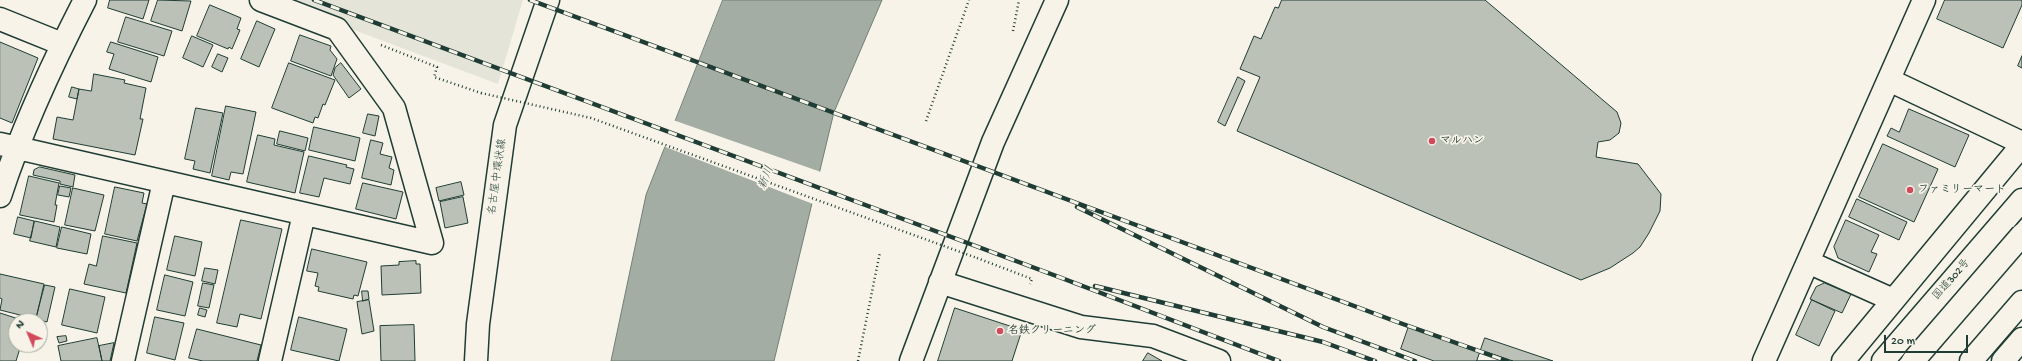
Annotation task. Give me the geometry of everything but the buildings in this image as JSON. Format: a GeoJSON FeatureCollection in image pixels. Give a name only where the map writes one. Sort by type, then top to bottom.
{"type":"FeatureCollection","features":[{"type":"Feature","properties":{"kind":"main road"},"geometry":{"type":"LineString","coordinates":[[0,196],[8,146],[85,0]]}},
{"type":"Feature","properties":{"kind":"main road"},"geometry":{"type":"LineString","coordinates":[[8,146],[432,243],[394,108],[337,29],[261,0]]}},
{"type":"Feature","properties":{"kind":"main road","name":"名古屋中環状線"},"geometry":{"type":"LineString","coordinates":[[476,361],[478,324],[505,125],[548,0]]}},
{"type":"Feature","properties":{"kind":"main road"},"geometry":{"type":"LineString","coordinates":[[911,361],[993,142],[1057,0]]}},
{"type":"Feature","properties":{"kind":"main road"},"geometry":{"type":"LineString","coordinates":[[1764,361],[1924,0]]}},
{"type":"Feature","properties":{"kind":"main road"},"geometry":{"type":"LineString","coordinates":[[0,20],[62,44]]}},
{"type":"Feature","properties":{"kind":"main road"},"geometry":{"type":"LineString","coordinates":[[1843,361],[2022,144],[1889,80]]}},
{"type":"Feature","properties":{"kind":"main road"},"geometry":{"type":"LineString","coordinates":[[123,361],[164,182]]}},
{"type":"Feature","properties":{"kind":"main road","name":"国道302号"},"geometry":{"type":"LineString","coordinates":[[1883,361],[2022,200]]}},
{"type":"Feature","properties":{"kind":"main road"},"geometry":{"type":"LineString","coordinates":[[270,361],[304,214]]}},
{"type":"Feature","properties":{"kind":"main road"},"geometry":{"type":"LineString","coordinates":[[1913,361],[2022,235]]}},
{"type":"Feature","properties":{"kind":"main road"},"geometry":{"type":"LineString","coordinates":[[1808,262],[1893,300]]}},
{"type":"Feature","properties":{"kind":"main road"},"geometry":{"type":"LineString","coordinates":[[940,282],[1081,328],[1153,336],[1219,361]]}},
{"type":"Feature","properties":{"kind":"main road"},"geometry":{"type":"LineString","coordinates":[[1971,361],[2022,302]]}},
{"type":"Feature","properties":{"kind":"main road"},"geometry":{"type":"LineString","coordinates":[[2003,361],[2022,339]]}},
{"type":"Feature","properties":{"kind":"path"},"geometry":{"type":"LineString","coordinates":[[926,121],[969,0]]}},
{"type":"Feature","properties":{"kind":"path"},"geometry":{"type":"LineString","coordinates":[[386,46],[437,67],[434,77],[481,93],[591,118],[1032,279]]}},
{"type":"Feature","properties":{"kind":"path"},"geometry":{"type":"LineString","coordinates":[[858,361],[880,252]]}},
{"type":"Feature","properties":{"kind":"shaded area"},"geometry":{"type":"Polygon","coordinates":[[[274,0],[523,0],[498,84],[274,0]]]}},
{"type":"Feature","properties":{"kind":"water","name":"新川"},"geometry":{"type":"Polygon","coordinates":[[[723,0],[882,0],[834,112],[774,361],[611,361],[646,195],[723,0]]]}},
{"type":"Feature","properties":{"kind":"pier"},"geometry":{"type":"Polygon","coordinates":[[[673,120],[821,172],[813,204],[663,146],[673,120]]]}},
{"type":"Feature","properties":{"kind":"railway"},"geometry":{"type":"LineString","coordinates":[[314,0],[1059,277],[1279,361]]}},
{"type":"Feature","properties":{"kind":"railway"},"geometry":{"type":"LineString","coordinates":[[530,0],[1400,323],[1507,361]]}},
{"type":"Feature","properties":{"kind":"railway"},"geometry":{"type":"LineString","coordinates":[[1077,207],[1323,327],[1415,361]]}},
{"type":"Feature","properties":{"kind":"railway"},"geometry":{"type":"LineString","coordinates":[[1095,286],[1323,342],[1375,361]]}},
{"type":"Feature","properties":{"kind":"place","name":"マルハン"},"geometry":{"type":"Point","coordinates":[1432,141]}},
{"type":"Feature","properties":{"kind":"place","name":"ファミリーマート"},"geometry":{"type":"Point","coordinates":[1910,190]}},
{"type":"Feature","properties":{"kind":"place","name":"名鉄クリーニング"},"geometry":{"type":"Point","coordinates":[1000,331]}}]}
